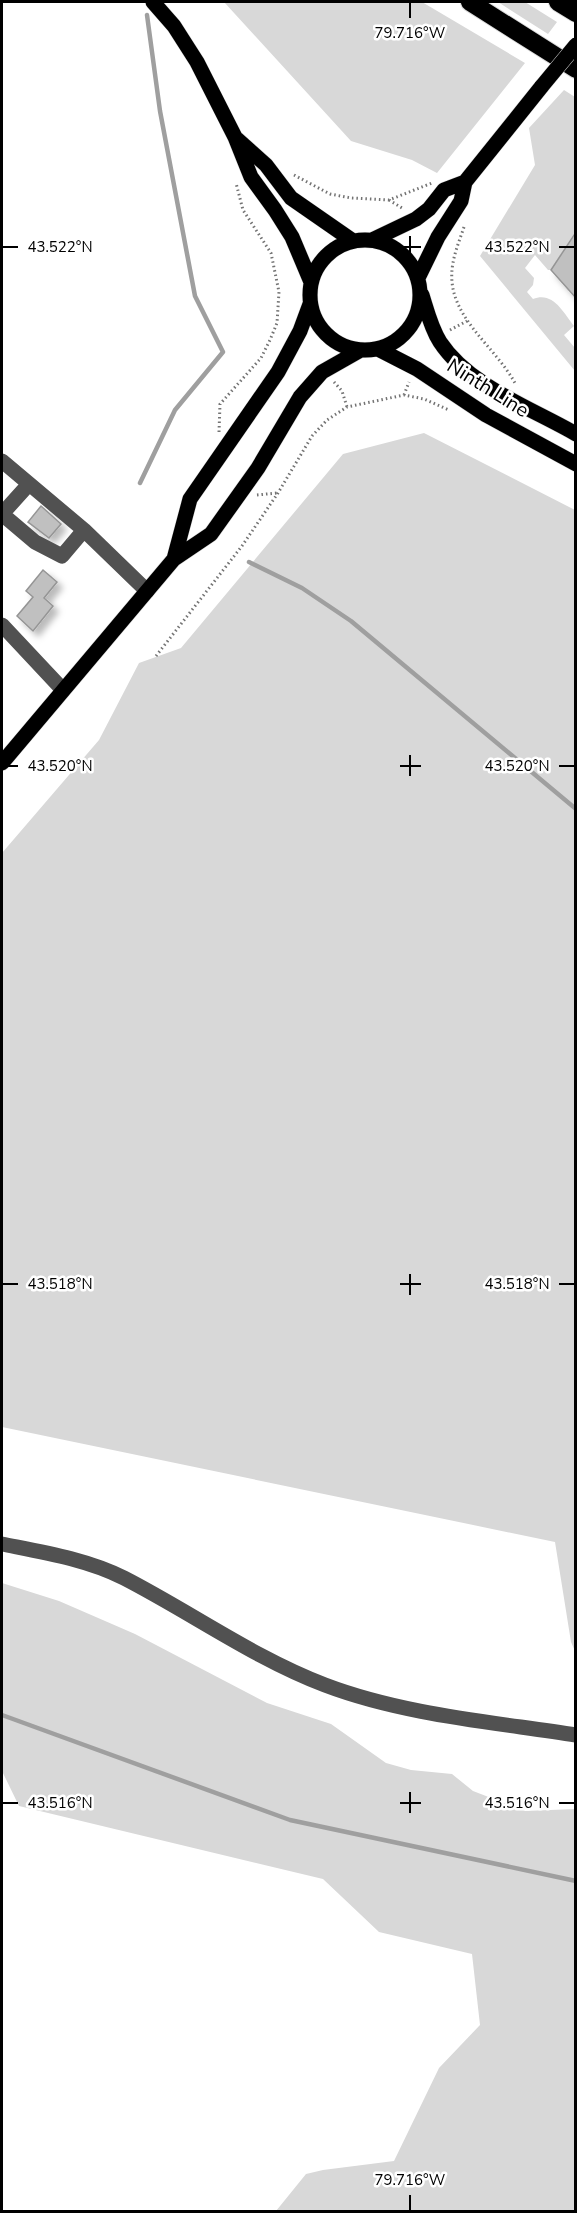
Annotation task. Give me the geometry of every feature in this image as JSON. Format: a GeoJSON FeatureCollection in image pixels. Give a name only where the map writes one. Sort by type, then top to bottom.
{"type":"FeatureCollection","features":[{"type":"Feature","properties":{"kind":"highway"},"geometry":{"type":"LineString","coordinates":[[470,2],[576,69]]}},
{"type":"Feature","properties":{"kind":"highway"},"geometry":{"type":"LineString","coordinates":[[558,2],[576,13]]}},
{"type":"Feature","properties":{"kind":"main road"},"geometry":{"type":"LineString","coordinates":[[153,2],[174,26],[197,62],[235,137],[251,177],[292,237],[311,282]]}},
{"type":"Feature","properties":{"kind":"main road"},"geometry":{"type":"LineString","coordinates":[[310,304],[315,321],[326,336],[341,346],[359,351],[378,349],[396,342],[410,329],[418,312],[419,285],[438,237],[461,201],[465,182],[576,45]]}},
{"type":"Feature","properties":{"kind":"main road"},"geometry":{"type":"LineString","coordinates":[[235,137],[266,165],[291,198],[353,241]]}},
{"type":"Feature","properties":{"kind":"main road"},"geometry":{"type":"LineString","coordinates":[[372,240],[416,219],[429,209],[444,190],[465,182]]}},
{"type":"Feature","properties":{"kind":"main road"},"geometry":{"type":"LineString","coordinates":[[174,559],[190,499],[278,372],[300,331],[310,304],[311,282],[326,255],[339,246],[353,241],[372,240],[387,244],[400,252],[411,264],[419,285]]}},
{"type":"Feature","properties":{"kind":"main road","name":"Ninth Line"},"geometry":{"type":"LineString","coordinates":[[419,285],[434,331],[457,364],[487,385],[576,434]]}},
{"type":"Feature","properties":{"kind":"main road","name":"Ninth Line"},"geometry":{"type":"LineString","coordinates":[[378,349],[417,369],[486,415],[576,464]]}},
{"type":"Feature","properties":{"kind":"main road"},"geometry":{"type":"LineString","coordinates":[[2,763],[174,559],[211,534],[258,468],[300,397],[322,372],[359,351]]}},
{"type":"Feature","properties":{"kind":"lane"},"geometry":{"type":"LineString","coordinates":[[2,461],[84,530],[147,591]]}},
{"type":"Feature","properties":{"kind":"lane"},"geometry":{"type":"LineString","coordinates":[[29,484],[2,514],[35,542],[62,556],[84,530]]}},
{"type":"Feature","properties":{"kind":"lane"},"geometry":{"type":"LineString","coordinates":[[2,625],[63,690]]}},
{"type":"Feature","properties":{"kind":"lane"},"geometry":{"type":"LineString","coordinates":[[2,1544],[87,1564],[123,1577],[272,1661],[326,1685],[417,1710],[576,1735]]}},
{"type":"Feature","properties":{"kind":"path"},"geometry":{"type":"LineString","coordinates":[[293,175],[330,194],[351,198],[388,200],[427,183]]}},
{"type":"Feature","properties":{"kind":"path"},"geometry":{"type":"LineString","coordinates":[[220,404],[261,358],[277,323],[279,292],[271,253],[243,210],[236,182]]}},
{"type":"Feature","properties":{"kind":"path"},"geometry":{"type":"LineString","coordinates":[[326,199],[330,194]]}},
{"type":"Feature","properties":{"kind":"path"},"geometry":{"type":"LineString","coordinates":[[388,200],[403,209]]}},
{"type":"Feature","properties":{"kind":"path"},"geometry":{"type":"LineString","coordinates":[[468,219],[452,265],[452,284],[457,303],[467,321],[510,373]]}},
{"type":"Feature","properties":{"kind":"path"},"geometry":{"type":"LineString","coordinates":[[448,245],[456,252]]}},
{"type":"Feature","properties":{"kind":"path"},"geometry":{"type":"LineString","coordinates":[[271,253],[277,250]]}},
{"type":"Feature","properties":{"kind":"path"},"geometry":{"type":"LineString","coordinates":[[449,330],[467,321]]}},
{"type":"Feature","properties":{"kind":"path"},"geometry":{"type":"LineString","coordinates":[[270,340],[279,344]]}},
{"type":"Feature","properties":{"kind":"path"},"geometry":{"type":"LineString","coordinates":[[404,395],[410,378]]}},
{"type":"Feature","properties":{"kind":"path"},"geometry":{"type":"LineString","coordinates":[[332,380],[342,391],[347,407]]}},
{"type":"Feature","properties":{"kind":"path"},"geometry":{"type":"LineString","coordinates":[[156,656],[242,546],[312,436],[327,420],[347,407],[404,395],[424,399],[455,412]]}},
{"type":"Feature","properties":{"kind":"shaded area"},"geometry":{"type":"Polygon","coordinates":[[[224,2],[422,2],[525,63],[437,173],[412,160],[351,141],[224,2]]]}},
{"type":"Feature","properties":{"kind":"shaded area"},"geometry":{"type":"Polygon","coordinates":[[[498,2],[525,2],[557,22],[548,34],[498,2]]]}},
{"type":"Feature","properties":{"kind":"shaded area"},"geometry":{"type":"Polygon","coordinates":[[[564,90],[575,97],[575,232],[551,270],[548,270],[535,255],[525,268],[534,278],[533,285],[527,292],[533,299],[540,297],[552,300],[574,326],[564,335],[575,348],[575,371],[480,256],[535,165],[529,128],[564,90]]]}},
{"type":"Feature","properties":{"kind":"shaded area"},"geometry":{"type":"Polygon","coordinates":[[[424,433],[575,510],[575,1651],[571,1642],[555,1542],[2,1427],[2,853],[99,740],[139,663],[181,648],[343,454],[424,433]]]}},
{"type":"Feature","properties":{"kind":"shaded area"},"geometry":{"type":"Polygon","coordinates":[[[2,1583],[59,1601],[135,1634],[267,1703],[331,1724],[386,1763],[411,1770],[452,1774],[473,1791],[525,1811],[575,1809],[575,2211],[276,2211],[306,2174],[394,2161],[439,2068],[480,2025],[472,1954],[379,1932],[323,1879],[19,1806],[2,1771],[2,1583]]]}},
{"type":"Feature","properties":{"kind":"building"},"geometry":{"type":"Polygon","coordinates":[[[576,232],[576,298],[551,270],[576,232]]]}},
{"type":"Feature","properties":{"kind":"building"},"geometry":{"type":"Polygon","coordinates":[[[41,506],[61,524],[49,538],[28,522],[41,506]]]}},
{"type":"Feature","properties":{"kind":"building"},"geometry":{"type":"Polygon","coordinates":[[[43,570],[57,582],[44,598],[53,606],[33,631],[17,616],[33,597],[26,591],[43,570]]]}},
{"type":"Feature","properties":{"kind":"waterway"},"geometry":{"type":"LineString","coordinates":[[140,483],[175,410],[223,352],[195,296],[160,111],[147,15]]}},
{"type":"Feature","properties":{"kind":"waterway"},"geometry":{"type":"LineString","coordinates":[[249,562],[302,588],[351,621],[576,809]]}},
{"type":"Feature","properties":{"kind":"waterway"},"geometry":{"type":"LineString","coordinates":[[2,1715],[290,1820],[576,1881]]}}]}
